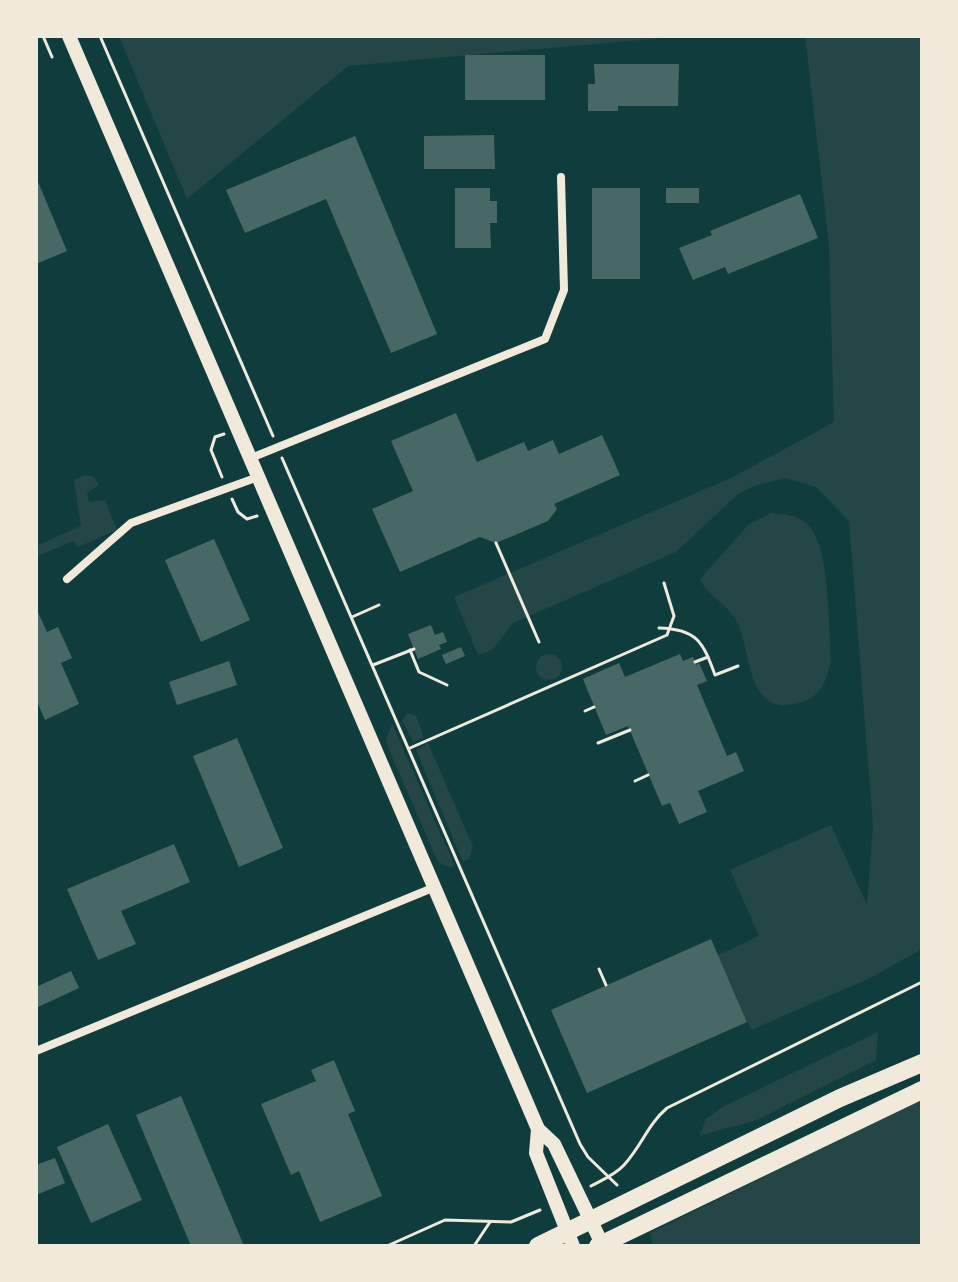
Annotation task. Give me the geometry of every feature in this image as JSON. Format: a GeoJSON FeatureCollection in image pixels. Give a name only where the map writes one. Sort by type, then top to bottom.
{"type":"FeatureCollection","features":[{"type":"Feature","properties":{"kind":"main road"},"geometry":{"type":"LineString","coordinates":[[538,1246],[570,1239],[592,1220],[840,1098],[922,1063]]}},
{"type":"Feature","properties":{"kind":"main road"},"geometry":{"type":"LineString","coordinates":[[601,1245],[922,1090]]}},
{"type":"Feature","properties":{"kind":"street"},"geometry":{"type":"LineString","coordinates":[[69,36],[538,1129],[554,1144],[580,1191],[601,1245]]}},
{"type":"Feature","properties":{"kind":"street"},"geometry":{"type":"LineString","coordinates":[[251,458],[545,339],[564,290],[561,177]]}},
{"type":"Feature","properties":{"kind":"street"},"geometry":{"type":"LineString","coordinates":[[67,579],[131,523],[259,476]]}},
{"type":"Feature","properties":{"kind":"street"},"geometry":{"type":"LineString","coordinates":[[36,1051],[436,886]]}},
{"type":"Feature","properties":{"kind":"street"},"geometry":{"type":"LineString","coordinates":[[538,1129],[536,1153],[570,1239]]}},
{"type":"Feature","properties":{"kind":"path"},"geometry":{"type":"LineString","coordinates":[[43,36],[52,57]]}},
{"type":"Feature","properties":{"kind":"path"},"geometry":{"type":"LineString","coordinates":[[100,36],[580,1144],[608,1177]]}},
{"type":"Feature","properties":{"kind":"path"},"geometry":{"type":"LineString","coordinates":[[496,543],[539,642]]}},
{"type":"Feature","properties":{"kind":"path"},"geometry":{"type":"LineString","coordinates":[[410,748],[657,640],[672,629],[674,616],[664,583]]}},
{"type":"Feature","properties":{"kind":"path"},"geometry":{"type":"LineString","coordinates":[[352,617],[379,605]]}},
{"type":"Feature","properties":{"kind":"path"},"geometry":{"type":"LineString","coordinates":[[659,628],[672,629],[702,642],[715,675],[738,666]]}},
{"type":"Feature","properties":{"kind":"path"},"geometry":{"type":"LineString","coordinates":[[373,665],[412,649],[419,672],[447,685]]}},
{"type":"Feature","properties":{"kind":"path"},"geometry":{"type":"LineString","coordinates":[[695,662],[708,657]]}},
{"type":"Feature","properties":{"kind":"path"},"geometry":{"type":"LineString","coordinates":[[585,711],[594,707]]}},
{"type":"Feature","properties":{"kind":"path"},"geometry":{"type":"LineString","coordinates":[[598,743],[630,730]]}},
{"type":"Feature","properties":{"kind":"path"},"geometry":{"type":"LineString","coordinates":[[635,781],[648,775]]}},
{"type":"Feature","properties":{"kind":"path"},"geometry":{"type":"LineString","coordinates":[[599,969],[606,985]]}},
{"type":"Feature","properties":{"kind":"path"},"geometry":{"type":"LineString","coordinates":[[580,1191],[627,1163],[651,1125],[667,1108],[922,982]]}},
{"type":"Feature","properties":{"kind":"path"},"geometry":{"type":"LineString","coordinates":[[387,1246],[445,1220],[511,1222],[554,1203]]}},
{"type":"Feature","properties":{"kind":"path"},"geometry":{"type":"LineString","coordinates":[[474,1246],[490,1222]]}},
{"type":"Feature","properties":{"kind":"shaded area"},"geometry":{"type":"Polygon","coordinates":[[[119,36],[685,36],[348,66],[187,199],[119,36]]]}},
{"type":"Feature","properties":{"kind":"shaded area"},"geometry":{"type":"Polygon","coordinates":[[[805,36],[922,36],[922,949],[870,978],[751,1030],[718,955],[759,936],[730,870],[831,825],[867,905],[873,825],[849,521],[816,487],[785,478],[754,486],[738,494],[676,552],[513,623],[493,649],[478,655],[454,597],[731,478],[834,422],[829,244],[805,36]]]}},
{"type":"Feature","properties":{"kind":"shaded area"},"geometry":{"type":"Polygon","coordinates":[[[85,475],[94,477],[99,485],[87,493],[89,502],[105,500],[117,530],[78,547],[73,541],[36,557],[36,546],[81,526],[74,480],[85,475]]]}},
{"type":"Feature","properties":{"kind":"shaded area"},"geometry":{"type":"Polygon","coordinates":[[[771,513],[799,519],[815,535],[824,568],[828,608],[831,660],[825,680],[814,696],[783,705],[770,701],[760,692],[736,620],[700,579],[749,524],[771,513]]]}},
{"type":"Feature","properties":{"kind":"shaded area"},"geometry":{"type":"Polygon","coordinates":[[[549,654],[558,658],[562,667],[558,676],[549,680],[540,676],[536,667],[540,658],[549,654]]]}},
{"type":"Feature","properties":{"kind":"shaded area"},"geometry":{"type":"Polygon","coordinates":[[[408,713],[416,716],[424,737],[413,742],[402,720],[408,713]]]}},
{"type":"Feature","properties":{"kind":"shaded area"},"geometry":{"type":"Polygon","coordinates":[[[392,724],[454,864],[452,868],[438,862],[388,747],[386,740],[392,724]]]}},
{"type":"Feature","properties":{"kind":"shaded area"},"geometry":{"type":"Polygon","coordinates":[[[428,743],[473,847],[469,859],[463,862],[416,750],[428,743]]]}},
{"type":"Feature","properties":{"kind":"shaded area"},"geometry":{"type":"Polygon","coordinates":[[[878,1032],[876,1060],[757,1120],[699,1136],[706,1119],[724,1106],[878,1032]]]}},
{"type":"Feature","properties":{"kind":"shaded area"},"geometry":{"type":"Polygon","coordinates":[[[922,1099],[922,1246],[653,1246],[650,1233],[922,1099]]]}},
{"type":"Feature","properties":{"kind":"building"},"geometry":{"type":"Polygon","coordinates":[[[465,55],[545,55],[545,100],[465,100],[465,55]]]}},
{"type":"Feature","properties":{"kind":"building"},"geometry":{"type":"Polygon","coordinates":[[[594,64],[679,64],[678,106],[618,106],[618,111],[588,111],[588,84],[595,84],[594,64]]]}},
{"type":"Feature","properties":{"kind":"building"},"geometry":{"type":"Polygon","coordinates":[[[494,135],[495,169],[424,169],[424,136],[494,135]]]}},
{"type":"Feature","properties":{"kind":"building"},"geometry":{"type":"Polygon","coordinates":[[[355,136],[437,334],[391,353],[326,199],[245,233],[226,190],[355,136]]]}},
{"type":"Feature","properties":{"kind":"building"},"geometry":{"type":"Polygon","coordinates":[[[36,177],[67,251],[36,264],[36,177]]]}},
{"type":"Feature","properties":{"kind":"building"},"geometry":{"type":"Polygon","coordinates":[[[455,188],[490,188],[490,201],[497,201],[497,223],[490,223],[491,248],[455,248],[455,188]]]}},
{"type":"Feature","properties":{"kind":"building"},"geometry":{"type":"Polygon","coordinates":[[[592,188],[640,188],[640,279],[592,279],[592,188]]]}},
{"type":"Feature","properties":{"kind":"building"},"geometry":{"type":"Polygon","coordinates":[[[666,188],[699,188],[699,203],[666,203],[666,188]]]}},
{"type":"Feature","properties":{"kind":"building"},"geometry":{"type":"Polygon","coordinates":[[[800,194],[818,238],[728,274],[725,267],[693,280],[679,248],[712,235],[710,231],[800,194]]]}},
{"type":"Feature","properties":{"kind":"building"},"geometry":{"type":"Polygon","coordinates":[[[456,413],[477,462],[524,442],[528,451],[553,440],[559,454],[602,435],[620,475],[554,504],[557,509],[548,521],[496,543],[480,537],[400,572],[372,509],[413,491],[391,441],[456,413]]]}},
{"type":"Feature","properties":{"kind":"building"},"geometry":{"type":"Polygon","coordinates":[[[214,539],[250,620],[201,642],[165,560],[214,539]]]}},
{"type":"Feature","properties":{"kind":"building"},"geometry":{"type":"Polygon","coordinates":[[[36,608],[47,632],[58,627],[72,658],[61,663],[79,704],[45,720],[36,699],[36,608]]]}},
{"type":"Feature","properties":{"kind":"building"},"geometry":{"type":"Polygon","coordinates":[[[431,625],[435,635],[443,632],[447,642],[439,645],[441,649],[418,659],[408,634],[431,625]]]}},
{"type":"Feature","properties":{"kind":"building"},"geometry":{"type":"Polygon","coordinates":[[[461,647],[465,656],[446,664],[442,655],[461,647]]]}},
{"type":"Feature","properties":{"kind":"building"},"geometry":{"type":"Polygon","coordinates":[[[680,654],[683,661],[693,657],[696,665],[699,663],[707,681],[697,685],[727,756],[736,752],[744,771],[698,791],[707,812],[679,824],[670,803],[662,806],[628,726],[606,735],[583,679],[619,663],[625,677],[680,654]]]}},
{"type":"Feature","properties":{"kind":"building"},"geometry":{"type":"Polygon","coordinates":[[[229,661],[237,685],[177,705],[169,682],[229,661]]]}},
{"type":"Feature","properties":{"kind":"building"},"geometry":{"type":"Polygon","coordinates":[[[237,738],[283,848],[239,867],[193,756],[237,738]]]}},
{"type":"Feature","properties":{"kind":"building"},"geometry":{"type":"Polygon","coordinates":[[[174,844],[190,882],[121,911],[136,944],[98,960],[67,889],[174,844]]]}},
{"type":"Feature","properties":{"kind":"building"},"geometry":{"type":"Polygon","coordinates":[[[711,939],[747,1022],[587,1093],[551,1010],[711,939]]]}},
{"type":"Feature","properties":{"kind":"building"},"geometry":{"type":"Polygon","coordinates":[[[71,971],[79,988],[36,1008],[36,987],[71,971]]]}},
{"type":"Feature","properties":{"kind":"building"},"geometry":{"type":"Polygon","coordinates":[[[334,1060],[355,1111],[348,1114],[382,1196],[320,1222],[299,1171],[291,1175],[261,1104],[316,1081],[311,1070],[334,1060]]]}},
{"type":"Feature","properties":{"kind":"building"},"geometry":{"type":"Polygon","coordinates":[[[181,1096],[244,1246],[191,1246],[136,1115],[181,1096]]]}},
{"type":"Feature","properties":{"kind":"building"},"geometry":{"type":"Polygon","coordinates":[[[108,1124],[142,1200],[91,1223],[57,1147],[108,1124]]]}},
{"type":"Feature","properties":{"kind":"building"},"geometry":{"type":"Polygon","coordinates":[[[55,1158],[65,1183],[36,1195],[36,1165],[55,1158]]]}}]}
